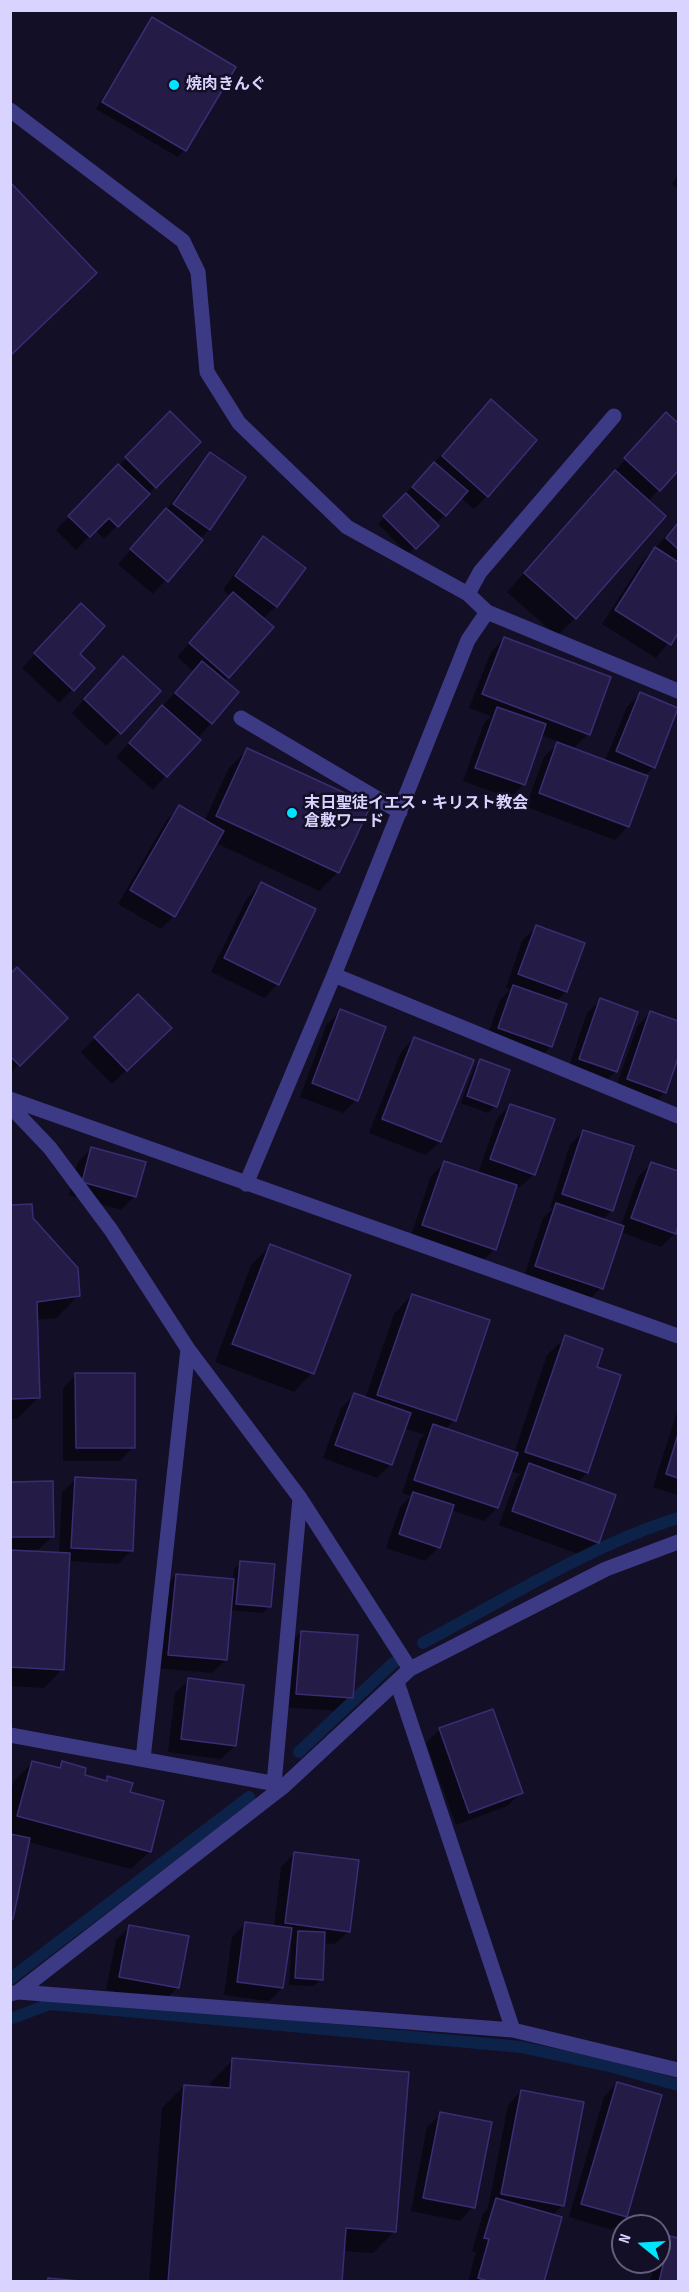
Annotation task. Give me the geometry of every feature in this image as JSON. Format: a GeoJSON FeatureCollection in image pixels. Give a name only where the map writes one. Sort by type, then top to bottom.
{"type":"FeatureCollection","features":[{"type":"Feature","properties":{"kind":"street"},"geometry":{"type":"LineString","coordinates":[[10,110],[183,241],[198,272],[207,372],[239,423],[347,527],[468,594],[487,612],[678,691]]}},
{"type":"Feature","properties":{"kind":"street"},"geometry":{"type":"LineString","coordinates":[[468,594],[480,572],[614,416]]}},
{"type":"Feature","properties":{"kind":"street"},"geometry":{"type":"LineString","coordinates":[[246,1184],[334,975],[468,640],[487,612]]}},
{"type":"Feature","properties":{"kind":"street"},"geometry":{"type":"LineString","coordinates":[[241,718],[400,812]]}},
{"type":"Feature","properties":{"kind":"street"},"geometry":{"type":"LineString","coordinates":[[334,975],[678,1116]]}},
{"type":"Feature","properties":{"kind":"street"},"geometry":{"type":"LineString","coordinates":[[10,1099],[678,1336]]}},
{"type":"Feature","properties":{"kind":"street"},"geometry":{"type":"LineString","coordinates":[[10,1106],[50,1148],[111,1230],[188,1349],[300,1498],[410,1669]]}},
{"type":"Feature","properties":{"kind":"street"},"geometry":{"type":"LineString","coordinates":[[143,1760],[188,1349]]}},
{"type":"Feature","properties":{"kind":"street"},"geometry":{"type":"LineString","coordinates":[[279,1785],[300,1498]]}},
{"type":"Feature","properties":{"kind":"street"},"geometry":{"type":"LineString","coordinates":[[14,1993],[279,1785],[410,1669],[606,1569],[678,1542]]}},
{"type":"Feature","properties":{"kind":"street"},"geometry":{"type":"LineString","coordinates":[[397,1682],[513,2030]]}},
{"type":"Feature","properties":{"kind":"street"},"geometry":{"type":"LineString","coordinates":[[10,1735],[279,1785]]}},
{"type":"Feature","properties":{"kind":"street"},"geometry":{"type":"LineString","coordinates":[[14,1993],[513,2030],[678,2070]]}},
{"type":"Feature","properties":{"kind":"building"},"geometry":{"type":"Polygon","coordinates":[[[152,17],[236,67],[186,151],[102,102],[152,17]]]}},
{"type":"Feature","properties":{"kind":"building"},"geometry":{"type":"Polygon","coordinates":[[[10,182],[97,273],[10,356],[10,182]]]}},
{"type":"Feature","properties":{"kind":"building"},"geometry":{"type":"Polygon","coordinates":[[[491,399],[537,440],[488,497],[442,456],[491,399]]]}},
{"type":"Feature","properties":{"kind":"building"},"geometry":{"type":"Polygon","coordinates":[[[170,411],[201,442],[156,488],[125,457],[170,411]]]}},
{"type":"Feature","properties":{"kind":"building"},"geometry":{"type":"Polygon","coordinates":[[[666,412],[678,423],[678,471],[660,491],[624,458],[666,412]]]}},
{"type":"Feature","properties":{"kind":"building"},"geometry":{"type":"Polygon","coordinates":[[[210,452],[246,477],[210,530],[173,504],[210,452]]]}},
{"type":"Feature","properties":{"kind":"building"},"geometry":{"type":"Polygon","coordinates":[[[434,462],[468,491],[446,516],[412,487],[434,462]]]}},
{"type":"Feature","properties":{"kind":"building"},"geometry":{"type":"Polygon","coordinates":[[[118,464],[150,494],[118,527],[109,518],[90,537],[68,516],[118,464]]]}},
{"type":"Feature","properties":{"kind":"building"},"geometry":{"type":"Polygon","coordinates":[[[615,470],[666,516],[576,619],[524,573],[615,470]]]}},
{"type":"Feature","properties":{"kind":"building"},"geometry":{"type":"Polygon","coordinates":[[[406,493],[439,526],[416,549],[383,516],[406,493]]]}},
{"type":"Feature","properties":{"kind":"building"},"geometry":{"type":"Polygon","coordinates":[[[166,508],[203,540],[168,582],[130,549],[166,508]]]}},
{"type":"Feature","properties":{"kind":"building"},"geometry":{"type":"Polygon","coordinates":[[[678,523],[678,549],[666,538],[678,523]]]}},
{"type":"Feature","properties":{"kind":"building"},"geometry":{"type":"Polygon","coordinates":[[[263,536],[306,568],[277,607],[235,576],[263,536]]]}},
{"type":"Feature","properties":{"kind":"building"},"geometry":{"type":"Polygon","coordinates":[[[655,547],[678,562],[678,633],[671,645],[615,610],[655,547]]]}},
{"type":"Feature","properties":{"kind":"building"},"geometry":{"type":"Polygon","coordinates":[[[233,592],[274,627],[229,678],[189,643],[233,592]]]}},
{"type":"Feature","properties":{"kind":"building"},"geometry":{"type":"Polygon","coordinates":[[[81,603],[105,626],[80,654],[95,668],[74,691],[34,653],[81,603]]]}},
{"type":"Feature","properties":{"kind":"building"},"geometry":{"type":"Polygon","coordinates":[[[504,637],[611,677],[590,735],[482,694],[504,637]]]}},
{"type":"Feature","properties":{"kind":"building"},"geometry":{"type":"Polygon","coordinates":[[[123,656],[161,691],[121,734],[84,699],[123,656]]]}},
{"type":"Feature","properties":{"kind":"building"},"geometry":{"type":"Polygon","coordinates":[[[202,661],[239,692],[212,724],[175,693],[202,661]]]}},
{"type":"Feature","properties":{"kind":"building"},"geometry":{"type":"Polygon","coordinates":[[[640,692],[678,708],[655,768],[616,751],[640,692]]]}},
{"type":"Feature","properties":{"kind":"building"},"geometry":{"type":"Polygon","coordinates":[[[162,705],[201,740],[167,777],[129,743],[162,705]]]}},
{"type":"Feature","properties":{"kind":"building"},"geometry":{"type":"Polygon","coordinates":[[[497,707],[546,724],[525,785],[475,768],[497,707]]]}},
{"type":"Feature","properties":{"kind":"building"},"geometry":{"type":"Polygon","coordinates":[[[557,742],[648,776],[629,827],[539,793],[557,742]]]}},
{"type":"Feature","properties":{"kind":"building"},"geometry":{"type":"Polygon","coordinates":[[[247,748],[371,805],[339,873],[216,816],[247,748]]]}},
{"type":"Feature","properties":{"kind":"building"},"geometry":{"type":"Polygon","coordinates":[[[179,805],[224,831],[175,917],[130,890],[179,805]]]}},
{"type":"Feature","properties":{"kind":"building"},"geometry":{"type":"Polygon","coordinates":[[[261,882],[316,909],[279,985],[224,958],[261,882]]]}},
{"type":"Feature","properties":{"kind":"building"},"geometry":{"type":"Polygon","coordinates":[[[536,925],[585,943],[567,992],[518,974],[536,925]]]}},
{"type":"Feature","properties":{"kind":"building"},"geometry":{"type":"Polygon","coordinates":[[[17,967],[68,1018],[20,1066],[10,1056],[10,974],[17,967]]]}},
{"type":"Feature","properties":{"kind":"building"},"geometry":{"type":"Polygon","coordinates":[[[513,985],[567,1004],[552,1047],[498,1028],[513,985]]]}},
{"type":"Feature","properties":{"kind":"building"},"geometry":{"type":"Polygon","coordinates":[[[138,994],[172,1028],[127,1071],[94,1037],[138,994]]]}},
{"type":"Feature","properties":{"kind":"building"},"geometry":{"type":"Polygon","coordinates":[[[600,998],[638,1012],[617,1072],[579,1059],[600,998]]]}},
{"type":"Feature","properties":{"kind":"building"},"geometry":{"type":"Polygon","coordinates":[[[340,1009],[386,1027],[358,1101],[312,1083],[340,1009]]]}},
{"type":"Feature","properties":{"kind":"building"},"geometry":{"type":"Polygon","coordinates":[[[650,1011],[678,1021],[678,1058],[666,1093],[627,1079],[650,1011]]]}},
{"type":"Feature","properties":{"kind":"building"},"geometry":{"type":"Polygon","coordinates":[[[414,1037],[474,1060],[441,1142],[382,1119],[414,1037]]]}},
{"type":"Feature","properties":{"kind":"building"},"geometry":{"type":"Polygon","coordinates":[[[480,1059],[510,1070],[497,1107],[467,1096],[480,1059]]]}},
{"type":"Feature","properties":{"kind":"building"},"geometry":{"type":"Polygon","coordinates":[[[510,1104],[555,1119],[535,1175],[490,1159],[510,1104]]]}},
{"type":"Feature","properties":{"kind":"building"},"geometry":{"type":"Polygon","coordinates":[[[583,1130],[634,1146],[613,1211],[562,1194],[583,1130]]]}},
{"type":"Feature","properties":{"kind":"building"},"geometry":{"type":"Polygon","coordinates":[[[91,1147],[146,1162],[136,1197],[82,1182],[91,1147]]]}},
{"type":"Feature","properties":{"kind":"building"},"geometry":{"type":"Polygon","coordinates":[[[444,1161],[517,1185],[496,1250],[422,1225],[444,1161]]]}},
{"type":"Feature","properties":{"kind":"building"},"geometry":{"type":"Polygon","coordinates":[[[651,1162],[678,1171],[676,1234],[631,1218],[651,1162]]]}},
{"type":"Feature","properties":{"kind":"building"},"geometry":{"type":"Polygon","coordinates":[[[556,1203],[624,1226],[603,1289],[535,1266],[556,1203]]]}},
{"type":"Feature","properties":{"kind":"building"},"geometry":{"type":"Polygon","coordinates":[[[32,1204],[33,1218],[78,1268],[80,1296],[37,1302],[40,1398],[10,1399],[10,1205],[32,1204]]]}},
{"type":"Feature","properties":{"kind":"building"},"geometry":{"type":"Polygon","coordinates":[[[270,1244],[351,1275],[314,1374],[232,1344],[270,1244]]]}},
{"type":"Feature","properties":{"kind":"building"},"geometry":{"type":"Polygon","coordinates":[[[412,1294],[490,1320],[456,1421],[377,1395],[412,1294]]]}},
{"type":"Feature","properties":{"kind":"building"},"geometry":{"type":"Polygon","coordinates":[[[565,1335],[603,1349],[597,1367],[621,1375],[588,1473],[525,1452],[565,1335]]]}},
{"type":"Feature","properties":{"kind":"building"},"geometry":{"type":"Polygon","coordinates":[[[75,1373],[135,1373],[135,1448],[76,1448],[75,1373]]]}},
{"type":"Feature","properties":{"kind":"building"},"geometry":{"type":"Polygon","coordinates":[[[354,1393],[411,1413],[392,1465],[335,1445],[354,1393]]]}},
{"type":"Feature","properties":{"kind":"building"},"geometry":{"type":"Polygon","coordinates":[[[433,1424],[518,1453],[498,1508],[414,1480],[433,1424]]]}},
{"type":"Feature","properties":{"kind":"building"},"geometry":{"type":"Polygon","coordinates":[[[678,1434],[678,1478],[666,1474],[678,1434]]]}},
{"type":"Feature","properties":{"kind":"building"},"geometry":{"type":"Polygon","coordinates":[[[529,1463],[616,1495],[599,1543],[512,1511],[529,1463]]]}},
{"type":"Feature","properties":{"kind":"building"},"geometry":{"type":"Polygon","coordinates":[[[75,1477],[136,1480],[133,1551],[71,1548],[75,1477]]]}},
{"type":"Feature","properties":{"kind":"building"},"geometry":{"type":"Polygon","coordinates":[[[53,1481],[54,1537],[10,1537],[10,1482],[53,1481]]]}},
{"type":"Feature","properties":{"kind":"building"},"geometry":{"type":"Polygon","coordinates":[[[413,1492],[454,1505],[440,1548],[399,1534],[413,1492]]]}},
{"type":"Feature","properties":{"kind":"building"},"geometry":{"type":"Polygon","coordinates":[[[10,1550],[70,1553],[64,1670],[10,1667],[10,1550]]]}},
{"type":"Feature","properties":{"kind":"building"},"geometry":{"type":"Polygon","coordinates":[[[240,1561],[275,1564],[271,1607],[236,1604],[240,1561]]]}},
{"type":"Feature","properties":{"kind":"building"},"geometry":{"type":"Polygon","coordinates":[[[176,1574],[234,1579],[227,1660],[168,1655],[176,1574]]]}},
{"type":"Feature","properties":{"kind":"building"},"geometry":{"type":"Polygon","coordinates":[[[301,1631],[358,1635],[353,1698],[296,1694],[301,1631]]]}},
{"type":"Feature","properties":{"kind":"building"},"geometry":{"type":"Polygon","coordinates":[[[188,1678],[244,1685],[236,1746],[181,1739],[188,1678]]]}},
{"type":"Feature","properties":{"kind":"building"},"geometry":{"type":"Polygon","coordinates":[[[493,1709],[523,1793],[469,1813],[439,1728],[493,1709]]]}},
{"type":"Feature","properties":{"kind":"building"},"geometry":{"type":"Polygon","coordinates":[[[32,1761],[60,1768],[62,1761],[86,1768],[85,1775],[107,1781],[107,1776],[133,1783],[130,1792],[164,1801],[151,1852],[17,1816],[32,1761]]]}},
{"type":"Feature","properties":{"kind":"building"},"geometry":{"type":"Polygon","coordinates":[[[10,1834],[30,1838],[13,1919],[10,1919],[10,1834]]]}},
{"type":"Feature","properties":{"kind":"building"},"geometry":{"type":"Polygon","coordinates":[[[294,1852],[359,1860],[350,1932],[285,1923],[294,1852]]]}},
{"type":"Feature","properties":{"kind":"building"},"geometry":{"type":"Polygon","coordinates":[[[245,1922],[292,1928],[283,1988],[237,1982],[245,1922]]]}},
{"type":"Feature","properties":{"kind":"building"},"geometry":{"type":"Polygon","coordinates":[[[129,1925],[189,1936],[179,1988],[119,1977],[129,1925]]]}},
{"type":"Feature","properties":{"kind":"building"},"geometry":{"type":"Polygon","coordinates":[[[298,1931],[325,1932],[323,1980],[295,1978],[298,1931]]]}},
{"type":"Feature","properties":{"kind":"building"},"geometry":{"type":"Polygon","coordinates":[[[232,2058],[409,2072],[396,2232],[346,2228],[342,2282],[168,2282],[184,2085],[230,2088],[232,2058]]]}},
{"type":"Feature","properties":{"kind":"building"},"geometry":{"type":"Polygon","coordinates":[[[617,2082],[662,2095],[628,2214],[616,2214],[581,2204],[617,2082]]]}},
{"type":"Feature","properties":{"kind":"building"},"geometry":{"type":"Polygon","coordinates":[[[521,2090],[584,2102],[564,2206],[501,2194],[521,2090]]]}},
{"type":"Feature","properties":{"kind":"building"},"geometry":{"type":"Polygon","coordinates":[[[440,2112],[492,2122],[475,2208],[423,2198],[440,2112]]]}},
{"type":"Feature","properties":{"kind":"building"},"geometry":{"type":"Polygon","coordinates":[[[496,2198],[562,2217],[544,2282],[491,2282],[478,2278],[489,2239],[484,2238],[496,2198]]]}},
{"type":"Feature","properties":{"kind":"building"},"geometry":{"type":"Polygon","coordinates":[[[671,2236],[678,2238],[678,2282],[659,2282],[661,2274],[671,2274],[671,2236]]]}},
{"type":"Feature","properties":{"kind":"building"},"geometry":{"type":"Polygon","coordinates":[[[48,2278],[90,2282],[47,2282],[48,2278]]]}},
{"type":"Feature","properties":{"kind":"waterway"},"geometry":{"type":"LineString","coordinates":[[423,1643],[580,1558],[678,1518]]}},
{"type":"Feature","properties":{"kind":"waterway"},"geometry":{"type":"LineString","coordinates":[[299,1752],[393,1663]]}},
{"type":"Feature","properties":{"kind":"waterway"},"geometry":{"type":"LineString","coordinates":[[10,1979],[249,1797]]}},
{"type":"Feature","properties":{"kind":"waterway"},"geometry":{"type":"LineString","coordinates":[[10,2019],[50,2004],[521,2047],[613,2067],[678,2085]]}},
{"type":"Feature","properties":{"kind":"place","name":"焼肉きんぐ"},"geometry":{"type":"Point","coordinates":[174,85]}},
{"type":"Feature","properties":{"kind":"place","name":"末日聖徒イエス・キリスト教会 倉敷ワード"},"geometry":{"type":"Point","coordinates":[292,813]}}]}
